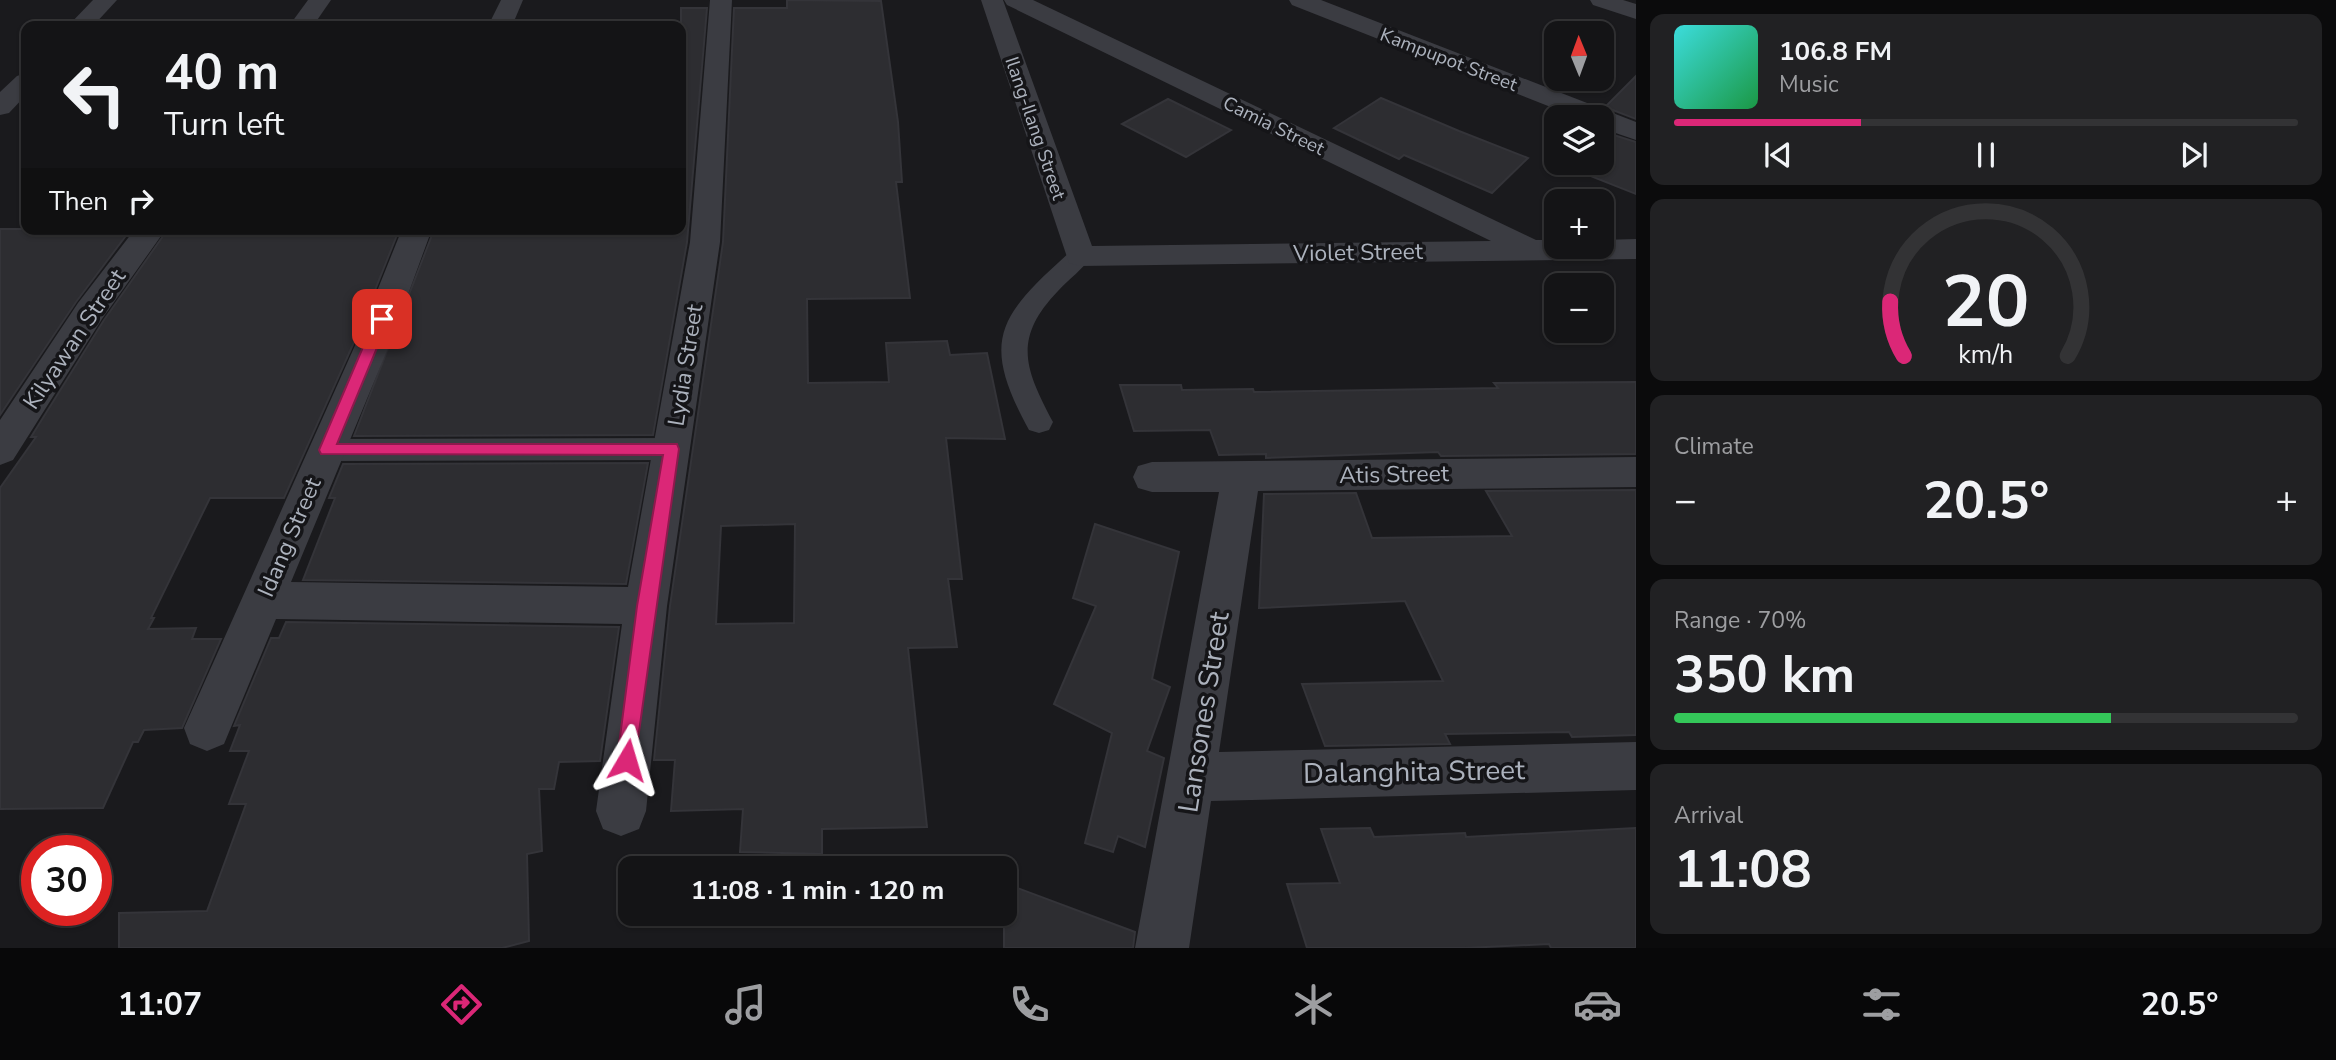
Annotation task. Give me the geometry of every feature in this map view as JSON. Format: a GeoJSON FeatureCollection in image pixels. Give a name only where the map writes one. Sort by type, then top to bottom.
{"type":"FeatureCollection","features":[{"type":"Feature","properties":{"kind":"street"},"geometry":{"type":"LineString","coordinates":[[85,21],[106,0]]}},
{"type":"Feature","properties":{"kind":"street"},"geometry":{"type":"LineString","coordinates":[[304,21],[320,0]]}},
{"type":"Feature","properties":{"kind":"street"},"geometry":{"type":"LineString","coordinates":[[502,21],[512,0]]}},
{"type":"Feature","properties":{"kind":"street","name":"Lydia Street"},"geometry":{"type":"LineString","coordinates":[[621,811],[646,606],[705,242],[721,0]]}},
{"type":"Feature","properties":{"kind":"street","name":"Ilang-Ilang Street"},"geometry":{"type":"LineString","coordinates":[[992,0],[1080,256]]}},
{"type":"Feature","properties":{"kind":"street","name":"Camia Street"},"geometry":{"type":"LineString","coordinates":[[1015,0],[1532,250]]}},
{"type":"Feature","properties":{"kind":"street","name":"Kampupot Street"},"geometry":{"type":"LineString","coordinates":[[1300,0],[1567,105]]}},
{"type":"Feature","properties":{"kind":"street"},"geometry":{"type":"LineString","coordinates":[[1601,0],[1636,12]]}},
{"type":"Feature","properties":{"kind":"street"},"geometry":{"type":"LineString","coordinates":[[0,107],[21,86]]}},
{"type":"Feature","properties":{"kind":"street","name":"Kampupot Street"},"geometry":{"type":"LineString","coordinates":[[1614,123],[1636,132]]}},
{"type":"Feature","properties":{"kind":"street","name":"Kilyawan Street"},"geometry":{"type":"LineString","coordinates":[[0,450],[90,311],[147,235]]}},
{"type":"Feature","properties":{"kind":"street","name":"Idang Street"},"geometry":{"type":"LineString","coordinates":[[208,728],[327,450],[415,235]]}},
{"type":"Feature","properties":{"kind":"street","name":"Violet Street"},"geometry":{"type":"LineString","coordinates":[[1080,256],[1636,249]]}},
{"type":"Feature","properties":{"kind":"street","name":"Atis Street"},"geometry":{"type":"LineString","coordinates":[[1153,477],[1636,472]]}},
{"type":"Feature","properties":{"kind":"street","name":"Lansones Street"},"geometry":{"type":"LineString","coordinates":[[1162,948],[1241,476]]}},
{"type":"Feature","properties":{"kind":"street"},"geometry":{"type":"LineString","coordinates":[[262,600],[646,606]]}},
{"type":"Feature","properties":{"kind":"street","name":"Dalanghita Street"},"geometry":{"type":"LineString","coordinates":[[1192,777],[1636,766]]}},
{"type":"Feature","properties":{"kind":"lane"},"geometry":{"type":"LineString","coordinates":[[1039,422],[1015,371],[1015,331],[1033,300],[1080,256]]}},
{"type":"Feature","properties":{"kind":"lane"},"geometry":{"type":"LineString","coordinates":[[327,450],[672,449]]}},
{"type":"Feature","properties":{"kind":"building"},"geometry":{"type":"Polygon","coordinates":[[[787,0],[881,1],[898,122],[902,182],[896,182],[910,298],[807,299],[808,383],[889,382],[886,343],[947,341],[950,355],[987,353],[1005,439],[946,438],[962,579],[948,579],[957,647],[908,648],[927,827],[822,829],[822,854],[740,852],[743,809],[671,811],[675,760],[654,760],[670,606],[723,242],[734,8],[787,8],[787,0]],[[795,524],[721,526],[716,624],[794,623],[795,524]]]}},
{"type":"Feature","properties":{"kind":"building"},"geometry":{"type":"Polygon","coordinates":[[[681,8],[707,8],[687,242],[653,435],[354,436],[432,235],[686,235],[686,21],[681,21],[681,8]]]}},
{"type":"Feature","properties":{"kind":"building"},"geometry":{"type":"Polygon","coordinates":[[[1636,76],[1636,119],[1614,110],[1614,105],[1607,105],[1636,76]]]}},
{"type":"Feature","properties":{"kind":"building"},"geometry":{"type":"Polygon","coordinates":[[[1381,98],[1528,158],[1492,193],[1404,155],[1399,159],[1334,128],[1381,98]]]}},
{"type":"Feature","properties":{"kind":"building"},"geometry":{"type":"Polygon","coordinates":[[[1168,99],[1231,130],[1186,157],[1122,124],[1168,99]]]}},
{"type":"Feature","properties":{"kind":"building"},"geometry":{"type":"Polygon","coordinates":[[[1614,135],[1636,142],[1636,194],[1588,175],[1614,175],[1614,135]]]}},
{"type":"Feature","properties":{"kind":"building"},"geometry":{"type":"Polygon","coordinates":[[[0,229],[21,229],[21,235],[126,235],[76,302],[0,415],[0,229]]]}},
{"type":"Feature","properties":{"kind":"building"},"geometry":{"type":"Polygon","coordinates":[[[164,235],[397,235],[355,340],[284,498],[210,498],[151,618],[154,618],[148,629],[196,628],[192,639],[221,639],[182,728],[144,730],[138,742],[133,742],[103,808],[0,809],[0,488],[36,437],[31,437],[104,320],[164,235]]]}},
{"type":"Feature","properties":{"kind":"building"},"geometry":{"type":"Polygon","coordinates":[[[1636,382],[1636,454],[1441,456],[1438,452],[1266,458],[1266,454],[1219,455],[1210,430],[1134,431],[1120,385],[1181,385],[1182,390],[1253,389],[1254,392],[1498,388],[1494,383],[1636,382]]]}},
{"type":"Feature","properties":{"kind":"building"},"geometry":{"type":"Polygon","coordinates":[[[648,463],[626,584],[303,580],[335,498],[329,498],[343,464],[648,463]]]}},
{"type":"Feature","properties":{"kind":"building"},"geometry":{"type":"Polygon","coordinates":[[[1636,490],[1636,735],[1572,737],[1569,732],[1445,734],[1450,744],[1325,746],[1302,684],[1443,681],[1405,601],[1259,608],[1264,494],[1356,493],[1372,538],[1512,536],[1486,491],[1636,490]]]}},
{"type":"Feature","properties":{"kind":"building"},"geometry":{"type":"Polygon","coordinates":[[[1095,524],[1179,552],[1152,679],[1170,687],[1147,751],[1164,758],[1145,847],[1118,836],[1113,852],[1085,843],[1112,733],[1054,704],[1096,606],[1073,598],[1095,524]]]}},
{"type":"Feature","properties":{"kind":"building"},"geometry":{"type":"Polygon","coordinates":[[[286,622],[619,627],[600,761],[559,762],[554,789],[539,789],[542,851],[527,854],[529,941],[502,948],[119,948],[119,913],[207,911],[246,804],[229,804],[249,751],[230,751],[240,725],[234,726],[271,638],[279,638],[286,622]]]}},
{"type":"Feature","properties":{"kind":"building"},"geometry":{"type":"Polygon","coordinates":[[[1370,828],[1374,837],[1465,833],[1466,837],[1636,828],[1636,948],[1551,948],[1549,944],[1465,948],[1307,948],[1287,884],[1340,883],[1321,829],[1370,828]]]}},
{"type":"Feature","properties":{"kind":"building"},"geometry":{"type":"Polygon","coordinates":[[[1017,888],[1135,932],[1133,948],[1004,948],[1004,926],[1017,926],[1017,888]]]}},
{"type":"Feature","properties":{"kind":"route"},"geometry":{"type":"LineString","coordinates":[[382,319],[327,450],[672,449],[646,606],[627,760]]}}]}
